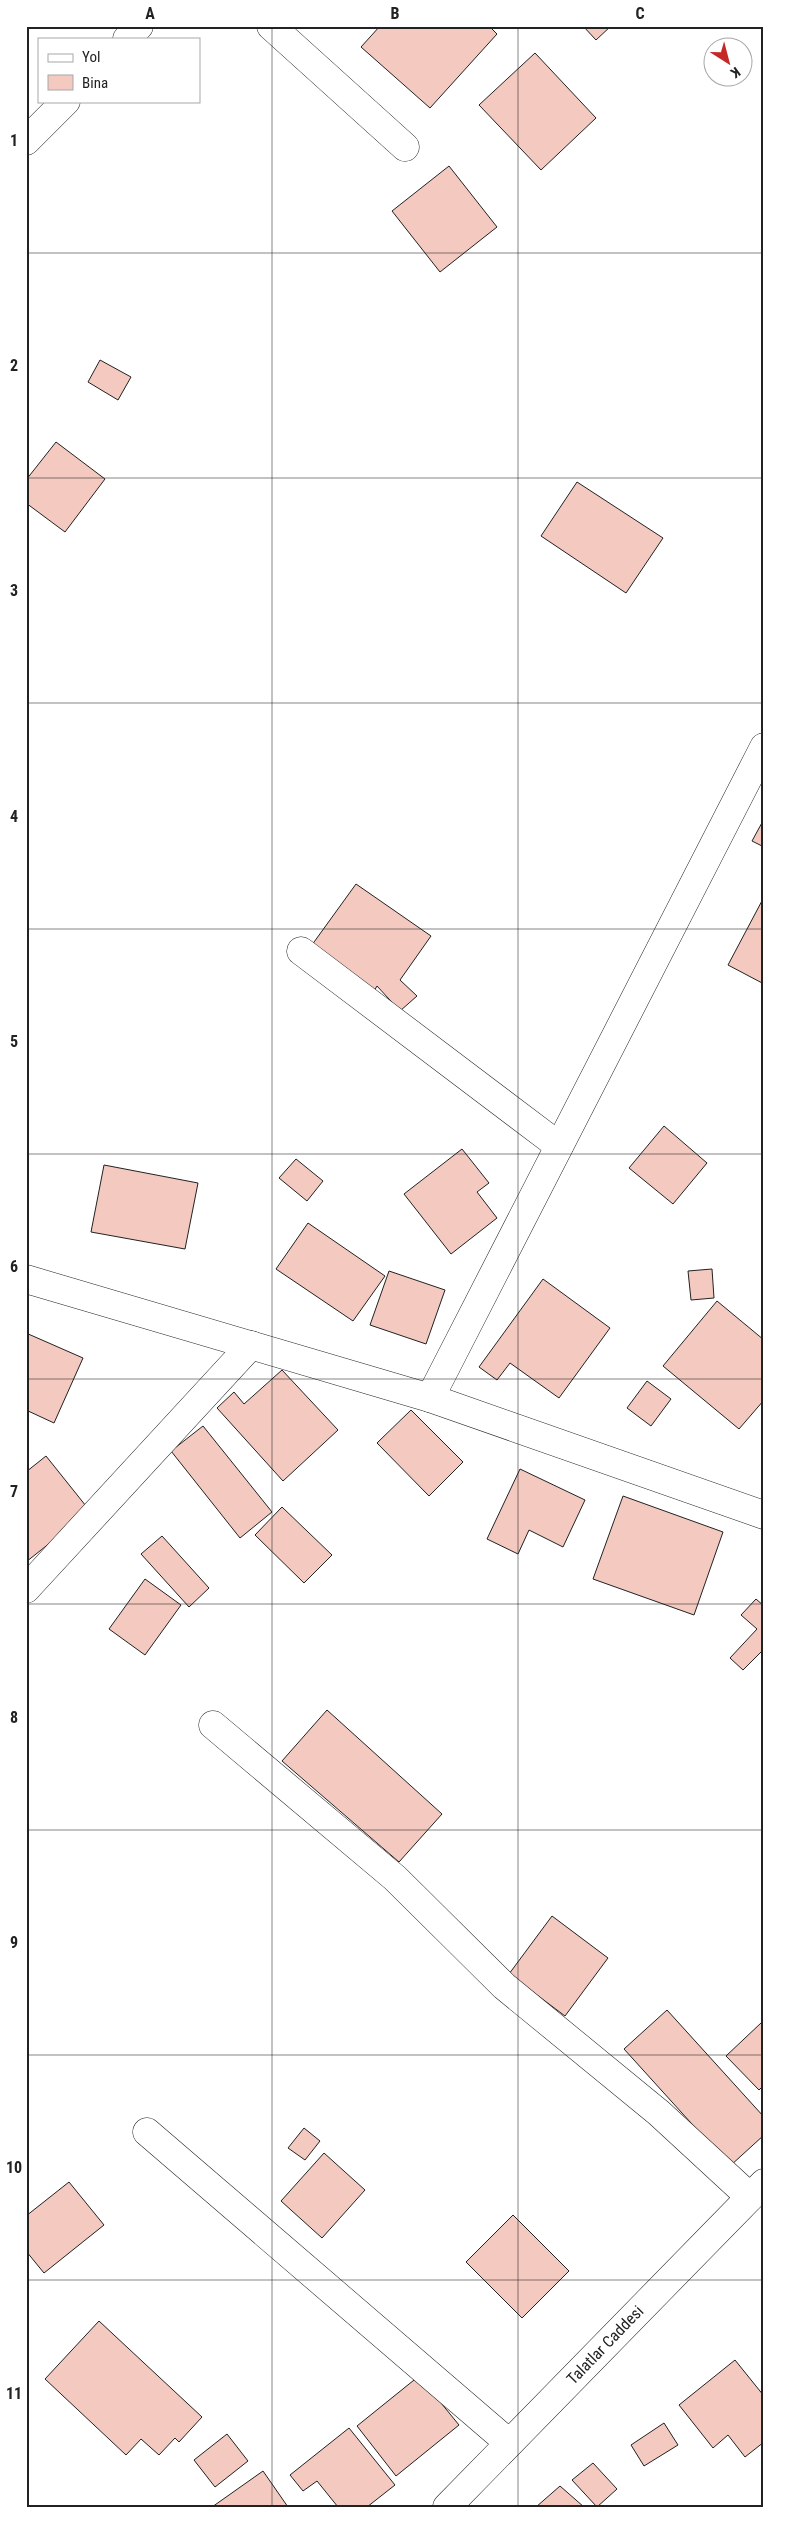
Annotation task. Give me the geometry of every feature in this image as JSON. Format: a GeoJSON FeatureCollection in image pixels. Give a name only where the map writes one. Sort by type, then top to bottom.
{"type":"FeatureCollection","features":[{"type":"Feature","properties":{"kind":"street"},"geometry":{"type":"LineString","coordinates":[[128,38],[139,26]]}},
{"type":"Feature","properties":{"kind":"street"},"geometry":{"type":"LineString","coordinates":[[271,26],[405,147]]}},
{"type":"Feature","properties":{"kind":"street"},"geometry":{"type":"LineString","coordinates":[[26,142],[65,102]]}},
{"type":"Feature","properties":{"kind":"street"},"geometry":{"type":"LineString","coordinates":[[430,1398],[764,747]]}},
{"type":"Feature","properties":{"kind":"street"},"geometry":{"type":"LineString","coordinates":[[301,951],[559,1146]]}},
{"type":"Feature","properties":{"kind":"street"},"geometry":{"type":"LineString","coordinates":[[26,1279],[430,1398],[764,1515]]}},
{"type":"Feature","properties":{"kind":"street"},"geometry":{"type":"LineString","coordinates":[[26,1589],[251,1345]]}},
{"type":"Feature","properties":{"kind":"street"},"geometry":{"type":"LineString","coordinates":[[213,1725],[395,1878],[504,1986],[659,2113],[757,2190]]}},
{"type":"Feature","properties":{"kind":"street"},"geometry":{"type":"LineString","coordinates":[[147,2132],[509,2443]]}},
{"type":"Feature","properties":{"kind":"street","name":"Talatlar Caddesi"},"geometry":{"type":"LineString","coordinates":[[447,2507],[757,2190]]}},
{"type":"Feature","properties":{"kind":"building"},"geometry":{"type":"Polygon","coordinates":[[[380,26],[489,26],[497,34],[430,108],[361,47],[380,26]]]}},
{"type":"Feature","properties":{"kind":"building"},"geometry":{"type":"Polygon","coordinates":[[[583,26],[611,26],[596,40],[583,26]]]}},
{"type":"Feature","properties":{"kind":"building"},"geometry":{"type":"Polygon","coordinates":[[[535,53],[596,118],[541,170],[479,105],[535,53]]]}},
{"type":"Feature","properties":{"kind":"building"},"geometry":{"type":"Polygon","coordinates":[[[449,166],[497,227],[440,272],[392,211],[449,166]]]}},
{"type":"Feature","properties":{"kind":"building"},"geometry":{"type":"Polygon","coordinates":[[[100,360],[131,377],[118,400],[88,382],[100,360]]]}},
{"type":"Feature","properties":{"kind":"building"},"geometry":{"type":"Polygon","coordinates":[[[56,442],[105,479],[65,532],[26,503],[26,480],[56,442]]]}},
{"type":"Feature","properties":{"kind":"building"},"geometry":{"type":"Polygon","coordinates":[[[577,482],[663,538],[626,593],[541,536],[577,482]]]}},
{"type":"Feature","properties":{"kind":"building"},"geometry":{"type":"Polygon","coordinates":[[[764,819],[764,847],[752,841],[764,819]]]}},
{"type":"Feature","properties":{"kind":"building"},"geometry":{"type":"Polygon","coordinates":[[[356,884],[431,936],[400,980],[417,996],[400,1011],[377,986],[373,993],[309,949],[356,884]]]}},
{"type":"Feature","properties":{"kind":"building"},"geometry":{"type":"Polygon","coordinates":[[[764,897],[764,984],[728,965],[764,897]]]}},
{"type":"Feature","properties":{"kind":"building"},"geometry":{"type":"Polygon","coordinates":[[[664,1126],[707,1163],[673,1204],[629,1168],[664,1126]]]}},
{"type":"Feature","properties":{"kind":"building"},"geometry":{"type":"Polygon","coordinates":[[[462,1149],[489,1183],[477,1192],[497,1218],[451,1254],[404,1194],[462,1149]]]}},
{"type":"Feature","properties":{"kind":"building"},"geometry":{"type":"Polygon","coordinates":[[[296,1159],[323,1181],[307,1201],[279,1178],[296,1159]]]}},
{"type":"Feature","properties":{"kind":"building"},"geometry":{"type":"Polygon","coordinates":[[[104,1165],[198,1183],[185,1249],[91,1232],[104,1165]]]}},
{"type":"Feature","properties":{"kind":"building"},"geometry":{"type":"Polygon","coordinates":[[[308,1223],[385,1276],[353,1321],[276,1269],[308,1223]]]}},
{"type":"Feature","properties":{"kind":"building"},"geometry":{"type":"Polygon","coordinates":[[[712,1269],[714,1298],[691,1300],[688,1271],[712,1269]]]}},
{"type":"Feature","properties":{"kind":"building"},"geometry":{"type":"Polygon","coordinates":[[[389,1271],[445,1290],[426,1344],[370,1325],[389,1271]]]}},
{"type":"Feature","properties":{"kind":"building"},"geometry":{"type":"Polygon","coordinates":[[[543,1279],[610,1328],[559,1398],[510,1363],[497,1380],[479,1367],[543,1279]]]}},
{"type":"Feature","properties":{"kind":"building"},"geometry":{"type":"Polygon","coordinates":[[[717,1301],[764,1340],[764,1400],[739,1429],[663,1366],[717,1301]]]}},
{"type":"Feature","properties":{"kind":"building"},"geometry":{"type":"Polygon","coordinates":[[[26,1333],[83,1358],[54,1423],[26,1410],[26,1333]]]}},
{"type":"Feature","properties":{"kind":"building"},"geometry":{"type":"Polygon","coordinates":[[[282,1370],[338,1430],[283,1481],[217,1408],[234,1392],[244,1404],[282,1370]]]}},
{"type":"Feature","properties":{"kind":"building"},"geometry":{"type":"Polygon","coordinates":[[[647,1381],[671,1399],[651,1426],[627,1408],[647,1381]]]}},
{"type":"Feature","properties":{"kind":"building"},"geometry":{"type":"Polygon","coordinates":[[[411,1410],[463,1462],[429,1496],[377,1443],[411,1410]]]}},
{"type":"Feature","properties":{"kind":"building"},"geometry":{"type":"Polygon","coordinates":[[[203,1426],[272,1512],[240,1538],[171,1451],[203,1426]]]}},
{"type":"Feature","properties":{"kind":"building"},"geometry":{"type":"Polygon","coordinates":[[[46,1456],[90,1511],[26,1562],[26,1472],[46,1456]]]}},
{"type":"Feature","properties":{"kind":"building"},"geometry":{"type":"Polygon","coordinates":[[[520,1469],[585,1500],[563,1547],[529,1530],[518,1554],[487,1539],[520,1469]]]}},
{"type":"Feature","properties":{"kind":"building"},"geometry":{"type":"Polygon","coordinates":[[[623,1496],[723,1532],[694,1615],[593,1579],[623,1496]]]}},
{"type":"Feature","properties":{"kind":"building"},"geometry":{"type":"Polygon","coordinates":[[[282,1507],[332,1555],[304,1583],[255,1535],[282,1507]]]}},
{"type":"Feature","properties":{"kind":"building"},"geometry":{"type":"Polygon","coordinates":[[[162,1536],[209,1588],[189,1607],[141,1554],[162,1536]]]}},
{"type":"Feature","properties":{"kind":"building"},"geometry":{"type":"Polygon","coordinates":[[[145,1579],[181,1605],[145,1655],[109,1629],[145,1579]]]}},
{"type":"Feature","properties":{"kind":"building"},"geometry":{"type":"Polygon","coordinates":[[[756,1599],[764,1606],[764,1649],[743,1670],[730,1658],[757,1629],[741,1615],[756,1599]]]}},
{"type":"Feature","properties":{"kind":"building"},"geometry":{"type":"Polygon","coordinates":[[[327,1710],[442,1814],[399,1862],[282,1761],[327,1710]]]}},
{"type":"Feature","properties":{"kind":"building"},"geometry":{"type":"Polygon","coordinates":[[[552,1916],[608,1958],[565,2016],[509,1974],[552,1916]]]}},
{"type":"Feature","properties":{"kind":"building"},"geometry":{"type":"Polygon","coordinates":[[[667,2010],[764,2117],[764,2135],[730,2166],[624,2049],[667,2010]]]}},
{"type":"Feature","properties":{"kind":"building"},"geometry":{"type":"Polygon","coordinates":[[[761,2023],[764,2026],[764,2085],[759,2090],[726,2056],[761,2023]]]}},
{"type":"Feature","properties":{"kind":"building"},"geometry":{"type":"Polygon","coordinates":[[[304,2128],[320,2141],[305,2160],[288,2148],[304,2128]]]}},
{"type":"Feature","properties":{"kind":"building"},"geometry":{"type":"Polygon","coordinates":[[[324,2153],[365,2190],[322,2238],[281,2201],[324,2153]]]}},
{"type":"Feature","properties":{"kind":"building"},"geometry":{"type":"Polygon","coordinates":[[[69,2182],[104,2225],[44,2273],[26,2251],[26,2216],[69,2182]]]}},
{"type":"Feature","properties":{"kind":"building"},"geometry":{"type":"Polygon","coordinates":[[[513,2215],[569,2271],[522,2318],[466,2262],[513,2215]]]}},
{"type":"Feature","properties":{"kind":"building"},"geometry":{"type":"Polygon","coordinates":[[[99,2321],[202,2417],[179,2442],[175,2438],[159,2455],[141,2439],[126,2455],[45,2379],[99,2321]]]}},
{"type":"Feature","properties":{"kind":"building"},"geometry":{"type":"Polygon","coordinates":[[[735,2360],[764,2396],[764,2442],[745,2457],[728,2435],[713,2448],[679,2405],[735,2360]]]}},
{"type":"Feature","properties":{"kind":"building"},"geometry":{"type":"Polygon","coordinates":[[[419,2376],[459,2425],[396,2476],[357,2426],[419,2376]]]}},
{"type":"Feature","properties":{"kind":"building"},"geometry":{"type":"Polygon","coordinates":[[[664,2423],[678,2445],[644,2466],[631,2445],[664,2423]]]}},
{"type":"Feature","properties":{"kind":"building"},"geometry":{"type":"Polygon","coordinates":[[[349,2428],[395,2485],[367,2507],[338,2507],[317,2481],[303,2491],[290,2475],[349,2428]]]}},
{"type":"Feature","properties":{"kind":"building"},"geometry":{"type":"Polygon","coordinates":[[[227,2434],[248,2461],[215,2487],[194,2460],[227,2434]]]}},
{"type":"Feature","properties":{"kind":"building"},"geometry":{"type":"Polygon","coordinates":[[[593,2463],[617,2489],[597,2507],[572,2480],[593,2463]]]}},
{"type":"Feature","properties":{"kind":"building"},"geometry":{"type":"Polygon","coordinates":[[[263,2471],[288,2507],[212,2507],[263,2471]]]}},
{"type":"Feature","properties":{"kind":"building"},"geometry":{"type":"Polygon","coordinates":[[[560,2486],[584,2507],[536,2507],[560,2486]]]}}]}
